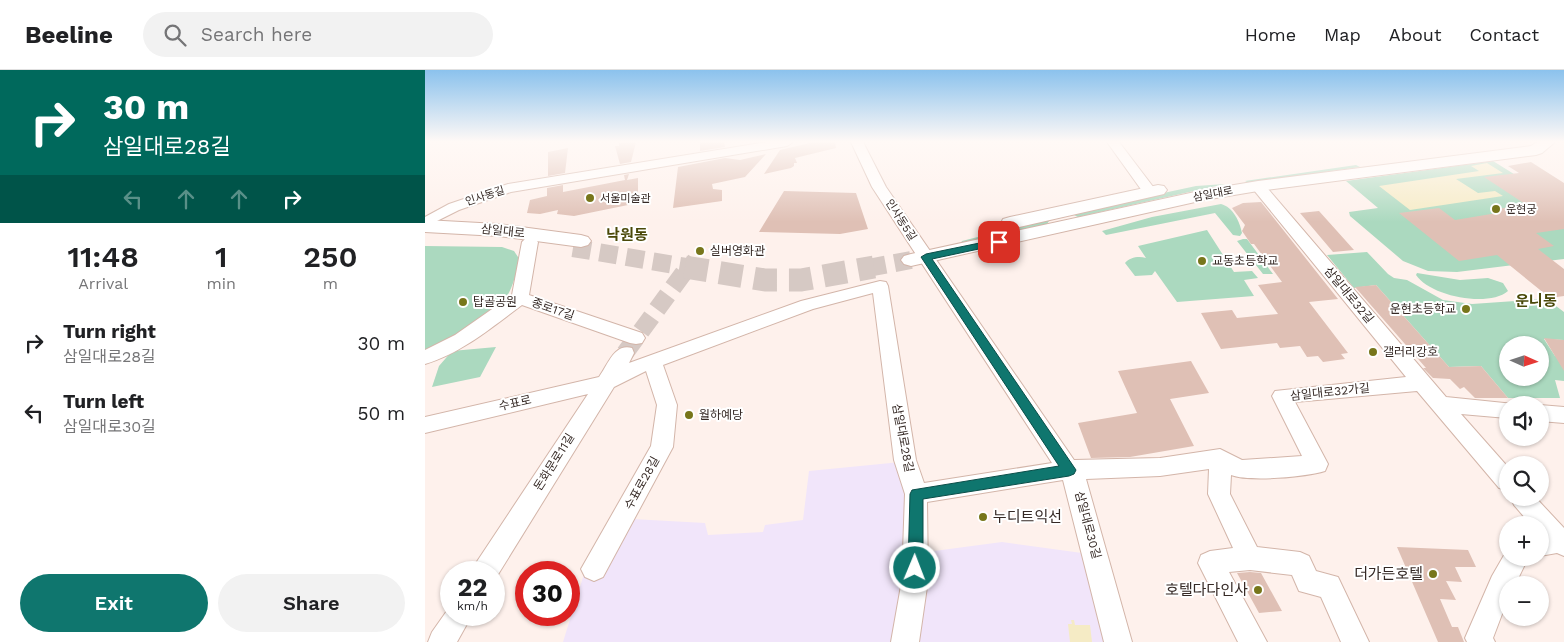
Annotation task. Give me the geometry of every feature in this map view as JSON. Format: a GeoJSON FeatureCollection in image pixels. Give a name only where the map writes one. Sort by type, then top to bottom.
{"type":"FeatureCollection","features":[{"type":"Feature","properties":{"kind":"main road","name":"삼일대로"},"geometry":{"type":"LineString","coordinates":[[914,253],[1091,213],[1258,186],[1333,169]]}},
{"type":"Feature","properties":{"kind":"main road","name":"삼일대로"},"geometry":{"type":"LineString","coordinates":[[1091,213],[1151,192],[1247,174],[1333,169]]}},
{"type":"Feature","properties":{"kind":"main road","name":"삼일대로"},"geometry":{"type":"LineString","coordinates":[[425,225],[497,230],[577,245],[480,236],[425,234]]}},
{"type":"Feature","properties":{"kind":"street","name":"인사동길"},"geometry":{"type":"LineString","coordinates":[[425,225],[454,206],[508,188],[625,169]]}},
{"type":"Feature","properties":{"kind":"street","name":"인사동5길"},"geometry":{"type":"LineString","coordinates":[[870,169],[914,253]]}},
{"type":"Feature","properties":{"kind":"street"},"geometry":{"type":"LineString","coordinates":[[1133,169],[1151,192]]}},
{"type":"Feature","properties":{"kind":"street","name":"삼일대로32길"},"geometry":{"type":"LineString","coordinates":[[1258,186],[1422,383],[1499,472]]}},
{"type":"Feature","properties":{"kind":"street","name":"삼일대로"},"geometry":{"type":"LineString","coordinates":[[520,298],[529,242]]}},
{"type":"Feature","properties":{"kind":"street","name":"삼일대로30길"},"geometry":{"type":"LineString","coordinates":[[914,253],[1075,480],[1118,642]]}},
{"type":"Feature","properties":{"kind":"street","name":"삼일대로28길"},"geometry":{"type":"LineString","coordinates":[[653,362],[807,304],[880,286],[905,460],[917,494]]}},
{"type":"Feature","properties":{"kind":"street","name":"종로17길"},"geometry":{"type":"LineString","coordinates":[[425,357],[436,354],[520,298],[630,346]]}},
{"type":"Feature","properties":{"kind":"street","name":"돈화문로11길"},"geometry":{"type":"LineString","coordinates":[[492,561],[604,383],[630,346]]}},
{"type":"Feature","properties":{"kind":"street"},"geometry":{"type":"LineString","coordinates":[[604,383],[626,370],[653,362]]}},
{"type":"Feature","properties":{"kind":"street","name":"수표로28길"},"geometry":{"type":"LineString","coordinates":[[594,569],[662,447],[667,405],[653,362]]}},
{"type":"Feature","properties":{"kind":"street","name":"수표로"},"geometry":{"type":"LineString","coordinates":[[425,425],[604,383]]}},
{"type":"Feature","properties":{"kind":"street","name":"삼일대로32가길"},"geometry":{"type":"LineString","coordinates":[[1220,458],[1239,469],[1281,468],[1317,464],[1282,396],[1422,383]]}},
{"type":"Feature","properties":{"kind":"street"},"geometry":{"type":"LineString","coordinates":[[1441,404],[1499,409]]}},
{"type":"Feature","properties":{"kind":"street"},"geometry":{"type":"LineString","coordinates":[[1549,414],[1564,416]]}},
{"type":"Feature","properties":{"kind":"street"},"geometry":{"type":"LineString","coordinates":[[905,642],[915,580],[917,494],[1069,470],[1160,467],[1220,458],[1219,494],[1251,558]]}},
{"type":"Feature","properties":{"kind":"street"},"geometry":{"type":"LineString","coordinates":[[1528,506],[1557,543]]}},
{"type":"Feature","properties":{"kind":"street"},"geometry":{"type":"LineString","coordinates":[[1253,642],[1210,563],[1251,558],[1300,564],[1308,582],[1329,586],[1355,642]]}},
{"type":"Feature","properties":{"kind":"street"},"geometry":{"type":"LineString","coordinates":[[1481,642],[1479,638],[1501,585],[1512,566]]}},
{"type":"Feature","properties":{"kind":"street"},"geometry":{"type":"LineString","coordinates":[[442,642],[452,626]]}},
{"type":"Feature","properties":{"kind":"shaded area"},"geometry":{"type":"Polygon","coordinates":[[[901,462],[919,553],[1002,542],[1104,556],[1126,642],[563,642],[568,626],[580,626],[580,587],[588,561],[614,518],[705,523],[708,535],[763,532],[765,525],[803,520],[809,471],[901,462]]]}},
{"type":"Feature","properties":{"kind":"green space"},"geometry":{"type":"Polygon","coordinates":[[[1330,169],[1348,169],[1249,183],[1245,181],[1330,169]]]}},
{"type":"Feature","properties":{"kind":"green space"},"geometry":{"type":"Polygon","coordinates":[[[1436,169],[1505,169],[1548,195],[1564,192],[1564,259],[1457,272],[1428,271],[1403,261],[1350,216],[1349,212],[1378,208],[1346,181],[1436,169]]]}},
{"type":"Feature","properties":{"kind":"green space"},"geometry":{"type":"Polygon","coordinates":[[[1225,184],[1078,217],[1074,215],[1075,212],[1196,186],[1225,184]]]}},
{"type":"Feature","properties":{"kind":"green space"},"geometry":{"type":"Polygon","coordinates":[[[1221,204],[1229,208],[1238,220],[1242,233],[1240,236],[1233,235],[1215,213],[1106,235],[1102,231],[1152,217],[1221,204]]]}},
{"type":"Feature","properties":{"kind":"green space"},"geometry":{"type":"Polygon","coordinates":[[[1044,220],[1049,221],[1047,224],[964,245],[961,243],[962,241],[1044,220]]]}},
{"type":"Feature","properties":{"kind":"green space"},"geometry":{"type":"Polygon","coordinates":[[[1207,230],[1234,272],[1252,271],[1258,278],[1244,280],[1254,296],[1177,302],[1155,271],[1152,275],[1135,276],[1125,263],[1129,259],[1146,258],[1138,246],[1207,230]]]}},
{"type":"Feature","properties":{"kind":"green space"},"geometry":{"type":"Polygon","coordinates":[[[1247,239],[1273,274],[1263,274],[1237,241],[1247,239]]]}},
{"type":"Feature","properties":{"kind":"green space","name":"탑골공원"},"geometry":{"type":"Polygon","coordinates":[[[425,246],[502,247],[514,251],[520,260],[509,293],[490,313],[469,328],[425,352],[425,246]]]}},
{"type":"Feature","properties":{"kind":"green space"},"geometry":{"type":"Polygon","coordinates":[[[1367,252],[1394,278],[1407,280],[1443,300],[1472,304],[1542,299],[1547,303],[1552,303],[1564,312],[1564,340],[1549,339],[1549,336],[1499,336],[1499,386],[1549,386],[1549,347],[1555,356],[1564,357],[1564,381],[1555,380],[1560,398],[1549,398],[1549,396],[1506,396],[1481,366],[1449,367],[1376,285],[1354,288],[1327,255],[1367,252]]]}},
{"type":"Feature","properties":{"kind":"green space"},"geometry":{"type":"Polygon","coordinates":[[[1417,273],[1460,280],[1488,278],[1503,283],[1508,291],[1487,299],[1460,297],[1433,289],[1416,275],[1417,273]]]}},
{"type":"Feature","properties":{"kind":"green space"},"geometry":{"type":"Polygon","coordinates":[[[496,347],[480,377],[432,387],[439,366],[452,351],[496,347]]]}},
{"type":"Feature","properties":{"kind":"sand"},"geometry":{"type":"Polygon","coordinates":[[[1475,169],[1496,169],[1503,173],[1456,179],[1478,193],[1495,191],[1503,196],[1410,210],[1379,186],[1479,171],[1475,169]]]}},
{"type":"Feature","properties":{"kind":"sand"},"geometry":{"type":"Polygon","coordinates":[[[1071,620],[1074,620],[1075,625],[1090,625],[1092,642],[1070,642],[1068,624],[1072,624],[1071,620]]]}},
{"type":"Feature","properties":{"kind":"building"},"geometry":{"type":"Polygon","coordinates":[[[548,169],[566,169],[565,173],[548,176],[548,169]]]}},
{"type":"Feature","properties":{"kind":"building"},"geometry":{"type":"Polygon","coordinates":[[[678,169],[753,169],[745,177],[712,184],[713,189],[722,190],[722,201],[673,208],[678,169]]]}},
{"type":"Feature","properties":{"kind":"building"},"geometry":{"type":"Polygon","coordinates":[[[768,169],[788,169],[764,174],[768,169]]]}},
{"type":"Feature","properties":{"kind":"building"},"geometry":{"type":"Polygon","coordinates":[[[1512,169],[1542,169],[1564,183],[1564,229],[1536,233],[1554,246],[1538,249],[1564,269],[1564,296],[1550,298],[1497,255],[1459,261],[1399,213],[1439,208],[1455,220],[1497,213],[1493,210],[1525,204],[1484,177],[1519,173],[1512,169]]]}},
{"type":"Feature","properties":{"kind":"building","name":"서울미술관"},"geometry":{"type":"Polygon","coordinates":[[[629,174],[627,180],[638,178],[638,196],[628,198],[628,205],[574,216],[557,214],[558,210],[540,214],[527,213],[530,200],[547,196],[547,188],[563,185],[563,192],[625,180],[624,175],[629,174]]]}},
{"type":"Feature","properties":{"kind":"building"},"geometry":{"type":"Polygon","coordinates":[[[784,191],[856,193],[868,229],[840,234],[759,232],[784,191]]]}},
{"type":"Feature","properties":{"kind":"building"},"geometry":{"type":"Polygon","coordinates":[[[1261,202],[1338,299],[1309,302],[1348,353],[1341,354],[1345,359],[1323,362],[1318,356],[1307,357],[1300,346],[1280,348],[1277,343],[1221,349],[1201,313],[1232,310],[1237,318],[1278,314],[1258,285],[1282,282],[1242,231],[1245,225],[1232,208],[1243,203],[1261,202]]]}},
{"type":"Feature","properties":{"kind":"building"},"geometry":{"type":"Polygon","coordinates":[[[1319,211],[1354,250],[1333,252],[1300,213],[1319,211]]]}},
{"type":"Feature","properties":{"kind":"building"},"geometry":{"type":"Polygon","coordinates":[[[1376,285],[1449,367],[1481,366],[1506,396],[1499,396],[1499,398],[1475,398],[1464,387],[1460,389],[1450,379],[1433,378],[1355,287],[1376,285]]]}},
{"type":"Feature","properties":{"kind":"building"},"geometry":{"type":"Polygon","coordinates":[[[1549,338],[1564,340],[1564,371],[1549,346],[1549,338]]]}},
{"type":"Feature","properties":{"kind":"building"},"geometry":{"type":"Polygon","coordinates":[[[1191,361],[1209,393],[1170,399],[1194,446],[1130,457],[1091,458],[1078,423],[1137,413],[1118,371],[1191,361]]]}},
{"type":"Feature","properties":{"kind":"building","name":"더가든호텔"},"geometry":{"type":"Polygon","coordinates":[[[1397,547],[1468,550],[1476,567],[1455,567],[1462,582],[1446,581],[1456,600],[1440,599],[1452,627],[1458,627],[1464,642],[1438,642],[1397,547]]]}},
{"type":"Feature","properties":{"kind":"building","name":"호텔다다인사"},"geometry":{"type":"Polygon","coordinates":[[[1237,573],[1261,573],[1282,611],[1259,613],[1237,573]]]}},
{"type":"Feature","properties":{"kind":"tunnel"},"geometry":{"type":"LineString","coordinates":[[573,248],[692,268]]}},
{"type":"Feature","properties":{"kind":"tunnel"},"geometry":{"type":"LineString","coordinates":[[687,268],[694,259]]}},
{"type":"Feature","properties":{"kind":"tunnel"},"geometry":{"type":"LineString","coordinates":[[868,268],[911,260]]}},
{"type":"Feature","properties":{"kind":"tunnel"},"geometry":{"type":"LineString","coordinates":[[685,267],[765,280],[801,280],[874,267]]}},
{"type":"Feature","properties":{"kind":"tunnel"},"geometry":{"type":"LineString","coordinates":[[625,353],[688,267]]}},
{"type":"Feature","properties":{"kind":"place","name":"서울미술관"},"geometry":{"type":"Point","coordinates":[590,198]}},
{"type":"Feature","properties":{"kind":"place","name":"운현궁"},"geometry":{"type":"Point","coordinates":[1496,209]}},
{"type":"Feature","properties":{"kind":"place","name":"실버영화관"},"geometry":{"type":"Point","coordinates":[700,251]}},
{"type":"Feature","properties":{"kind":"place","name":"교동초등학교"},"geometry":{"type":"Point","coordinates":[1202,261]}},
{"type":"Feature","properties":{"kind":"place","name":"탑골공원"},"geometry":{"type":"Point","coordinates":[463,302]}},
{"type":"Feature","properties":{"kind":"place","name":"운현초등학교"},"geometry":{"type":"Point","coordinates":[1466,309]}},
{"type":"Feature","properties":{"kind":"place","name":"갤러리강호"},"geometry":{"type":"Point","coordinates":[1373,352]}},
{"type":"Feature","properties":{"kind":"place","name":"월하예당"},"geometry":{"type":"Point","coordinates":[689,415]}},
{"type":"Feature","properties":{"kind":"place","name":"누디트익선"},"geometry":{"type":"Point","coordinates":[983,517]}},
{"type":"Feature","properties":{"kind":"place","name":"더가든호텔"},"geometry":{"type":"Point","coordinates":[1433,574]}},
{"type":"Feature","properties":{"kind":"place","name":"호텔다다인사"},"geometry":{"type":"Point","coordinates":[1258,590]}},
{"type":"Feature","properties":{"kind":"district","name":"낙원동"},"geometry":{"type":"Point","coordinates":[627,235]}},
{"type":"Feature","properties":{"kind":"district","name":"운니동"},"geometry":{"type":"Point","coordinates":[1536,301]}},
{"type":"Feature","properties":{"kind":"route"},"geometry":{"type":"LineString","coordinates":[[915,568],[917,494],[1069,470],[926,257],[999,242]]}}]}
